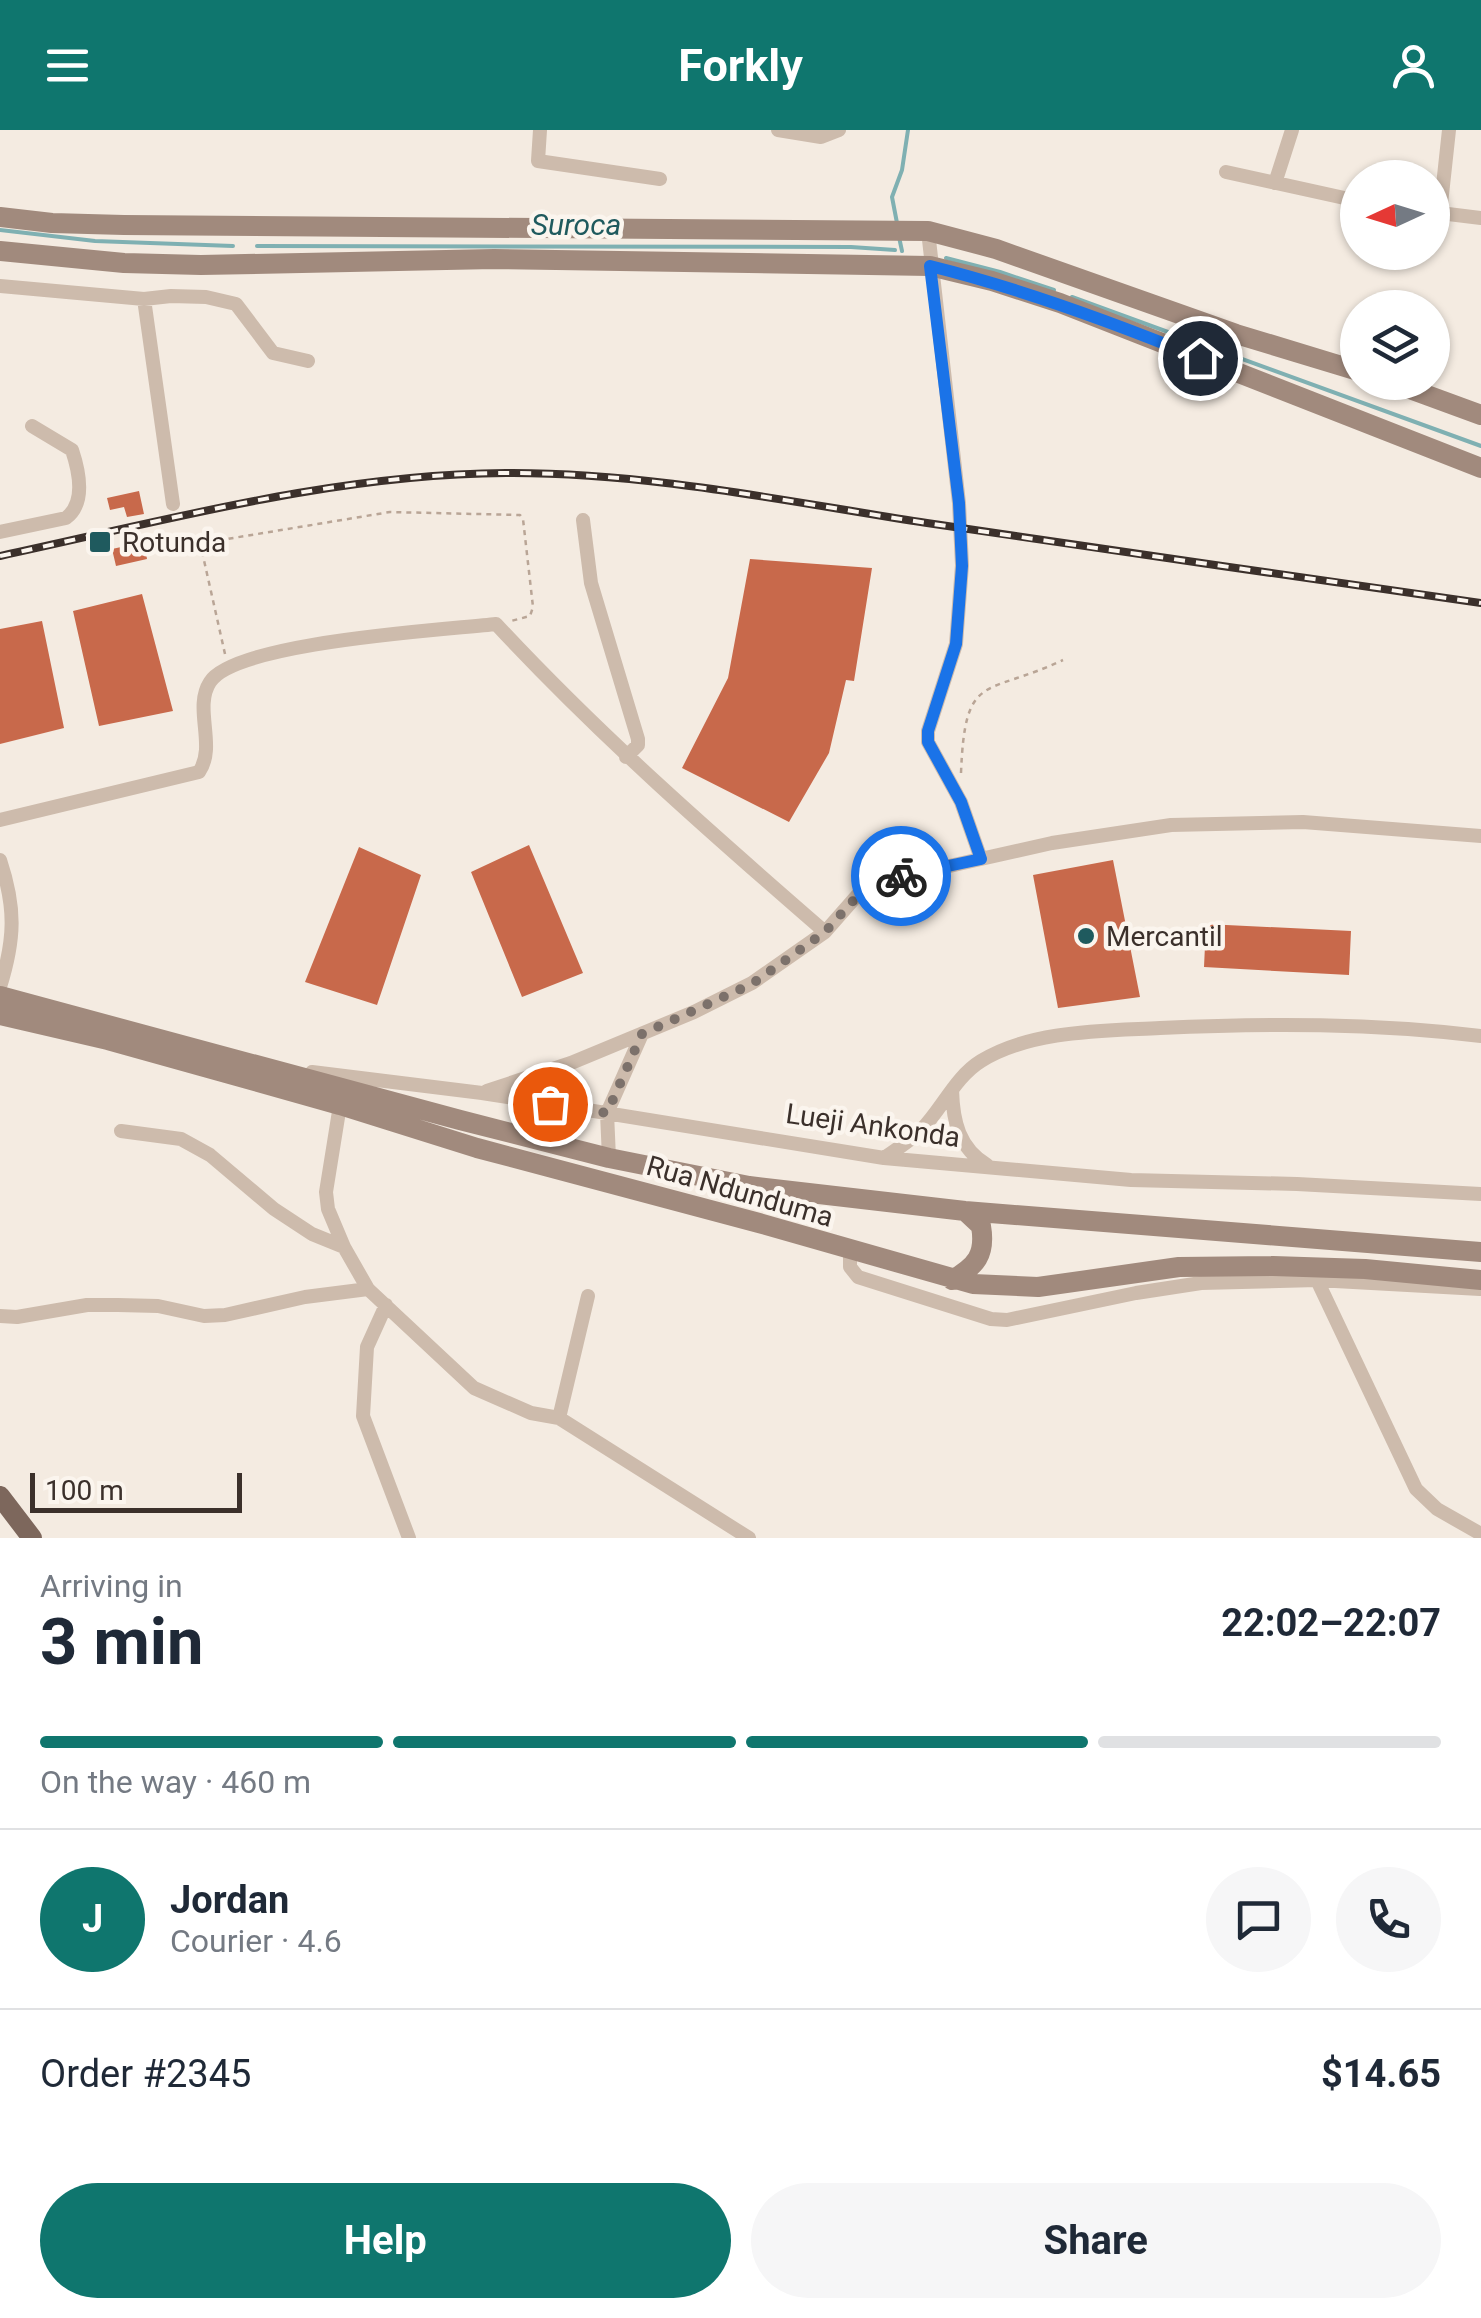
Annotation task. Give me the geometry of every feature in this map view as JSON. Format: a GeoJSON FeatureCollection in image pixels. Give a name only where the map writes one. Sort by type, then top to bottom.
{"type":"FeatureCollection","features":[{"type":"Feature","properties":{"kind":"main road"},"geometry":{"type":"LineString","coordinates":[[0,216],[52,223],[928,232],[996,249],[1236,334],[1340,366]]}},
{"type":"Feature","properties":{"kind":"main road"},"geometry":{"type":"LineString","coordinates":[[248,226],[250,265]]}},
{"type":"Feature","properties":{"kind":"main road"},"geometry":{"type":"LineString","coordinates":[[0,251],[124,262],[250,265],[514,259],[930,266],[1060,304],[1481,468]]}},
{"type":"Feature","properties":{"kind":"main road"},"geometry":{"type":"LineString","coordinates":[[1440,400],[1481,415]]}},
{"type":"Feature","properties":{"kind":"main road","name":"Rua Ndunduma"},"geometry":{"type":"LineString","coordinates":[[0,996],[609,1158],[749,1186],[965,1212]]}},
{"type":"Feature","properties":{"kind":"main road","name":"Rua Ndunduma"},"geometry":{"type":"LineString","coordinates":[[0,1015],[108,1040],[952,1280],[1002,1288],[1038,1287],[1179,1267],[1272,1266],[1481,1280]]}},
{"type":"Feature","properties":{"kind":"main road"},"geometry":{"type":"LineString","coordinates":[[965,1212],[1481,1252]]}},
{"type":"Feature","properties":{"kind":"main road"},"geometry":{"type":"LineString","coordinates":[[952,1280],[974,1266],[983,1246],[981,1226],[965,1212]]}},
{"type":"Feature","properties":{"kind":"main road"},"geometry":{"type":"LineString","coordinates":[[0,1496],[32,1538]]}},
{"type":"Feature","properties":{"kind":"street"},"geometry":{"type":"LineString","coordinates":[[540,130],[538,161],[660,179]]}},
{"type":"Feature","properties":{"kind":"street"},"geometry":{"type":"LineString","coordinates":[[778,130],[821,137],[839,130]]}},
{"type":"Feature","properties":{"kind":"street"},"geometry":{"type":"LineString","coordinates":[[1275,183],[1292,130]]}},
{"type":"Feature","properties":{"kind":"street"},"geometry":{"type":"LineString","coordinates":[[1444,160],[1449,130]]}},
{"type":"Feature","properties":{"kind":"street"},"geometry":{"type":"LineString","coordinates":[[1226,172],[1340,197]]}},
{"type":"Feature","properties":{"kind":"street"},"geometry":{"type":"LineString","coordinates":[[1450,215],[1481,218]]}},
{"type":"Feature","properties":{"kind":"street"},"geometry":{"type":"LineString","coordinates":[[928,232],[959,503],[962,566],[956,644],[928,731],[928,742],[955,788],[981,859]]}},
{"type":"Feature","properties":{"kind":"street"},"geometry":{"type":"LineString","coordinates":[[0,286],[144,299],[206,297],[236,304],[273,354],[308,362]]}},
{"type":"Feature","properties":{"kind":"street"},"geometry":{"type":"LineString","coordinates":[[144,299],[173,504]]}},
{"type":"Feature","properties":{"kind":"street"},"geometry":{"type":"LineString","coordinates":[[0,532],[66,518],[74,512],[79,498],[72,450],[32,426]]}},
{"type":"Feature","properties":{"kind":"street"},"geometry":{"type":"LineString","coordinates":[[582,520],[592,583],[638,739],[638,745],[626,757]]}},
{"type":"Feature","properties":{"kind":"street"},"geometry":{"type":"LineString","coordinates":[[0,820],[199,772],[206,747],[204,697],[215,676],[228,666],[292,648],[496,624],[626,757],[825,932]]}},
{"type":"Feature","properties":{"kind":"street"},"geometry":{"type":"LineString","coordinates":[[482,1093],[571,1063],[752,984],[825,932],[861,892],[887,880],[1052,842],[1171,824],[1303,822],[1481,836]]}},
{"type":"Feature","properties":{"kind":"street"},"geometry":{"type":"LineString","coordinates":[[0,860],[13,914],[12,948],[0,987]]}},
{"type":"Feature","properties":{"kind":"street"},"geometry":{"type":"LineString","coordinates":[[884,1158],[922,1129],[978,1062],[1028,1042],[1104,1031],[1255,1024],[1402,1026],[1481,1036]]}},
{"type":"Feature","properties":{"kind":"street"},"geometry":{"type":"LineString","coordinates":[[609,1158],[607,1113],[642,1034]]}},
{"type":"Feature","properties":{"kind":"street","name":"Lueji Ankonda"},"geometry":{"type":"LineString","coordinates":[[261,1066],[482,1093],[884,1158],[1132,1180],[1481,1194]]}},
{"type":"Feature","properties":{"kind":"street"},"geometry":{"type":"LineString","coordinates":[[952,1089],[956,1128],[962,1142],[973,1157],[993,1169]]}},
{"type":"Feature","properties":{"kind":"street"},"geometry":{"type":"LineString","coordinates":[[340,1105],[326,1192],[328,1209],[368,1290],[474,1388],[530,1413],[559,1418],[748,1538]]}},
{"type":"Feature","properties":{"kind":"street"},"geometry":{"type":"LineString","coordinates":[[121,1131],[180,1139],[210,1155],[290,1219],[325,1241],[344,1247]]}},
{"type":"Feature","properties":{"kind":"street"},"geometry":{"type":"LineString","coordinates":[[850,1251],[850,1267],[858,1277],[991,1320],[1026,1318],[1201,1283],[1318,1280],[1481,1290]]}},
{"type":"Feature","properties":{"kind":"street"},"geometry":{"type":"LineString","coordinates":[[1318,1280],[1416,1490],[1436,1509],[1481,1534]]}},
{"type":"Feature","properties":{"kind":"street"},"geometry":{"type":"LineString","coordinates":[[0,1316],[118,1304],[158,1306],[204,1316],[225,1315],[305,1297],[368,1290]]}},
{"type":"Feature","properties":{"kind":"street"},"geometry":{"type":"LineString","coordinates":[[559,1418],[588,1296]]}},
{"type":"Feature","properties":{"kind":"street"},"geometry":{"type":"LineString","coordinates":[[386,1306],[367,1347],[363,1416],[409,1538]]}},
{"type":"Feature","properties":{"kind":"path"},"geometry":{"type":"LineString","coordinates":[[228,666],[203,543],[390,512],[520,515],[533,608],[526,618],[496,624]]}},
{"type":"Feature","properties":{"kind":"path"},"geometry":{"type":"LineString","coordinates":[[955,788],[961,777],[964,724],[972,702],[1002,682],[1063,660]]}},
{"type":"Feature","properties":{"kind":"building"},"geometry":{"type":"Polygon","coordinates":[[[139,491],[144,514],[127,517],[124,507],[110,510],[107,498],[139,491]]]}},
{"type":"Feature","properties":{"kind":"building"},"geometry":{"type":"Polygon","coordinates":[[[144,542],[147,559],[116,566],[112,549],[144,542]]]}},
{"type":"Feature","properties":{"kind":"building"},"geometry":{"type":"Polygon","coordinates":[[[750,559],[872,568],[854,681],[846,680],[829,753],[789,822],[682,768],[728,678],[750,559]]]}},
{"type":"Feature","properties":{"kind":"building"},"geometry":{"type":"Polygon","coordinates":[[[142,594],[173,711],[99,726],[73,611],[142,594]]]}},
{"type":"Feature","properties":{"kind":"building"},"geometry":{"type":"Polygon","coordinates":[[[42,621],[64,728],[0,744],[0,629],[42,621]]]}},
{"type":"Feature","properties":{"kind":"building"},"geometry":{"type":"Polygon","coordinates":[[[529,845],[583,973],[522,997],[471,872],[529,845]]]}},
{"type":"Feature","properties":{"kind":"building"},"geometry":{"type":"Polygon","coordinates":[[[359,847],[421,875],[377,1005],[305,982],[359,847]]]}},
{"type":"Feature","properties":{"kind":"building","name":"Mercantil"},"geometry":{"type":"Polygon","coordinates":[[[1113,860],[1140,997],[1058,1008],[1033,875],[1113,860]]]}},
{"type":"Feature","properties":{"kind":"building"},"geometry":{"type":"Polygon","coordinates":[[[1206,924],[1351,931],[1349,975],[1204,967],[1206,924]]]}},
{"type":"Feature","properties":{"kind":"waterway"},"geometry":{"type":"LineString","coordinates":[[897,223],[892,197],[902,170],[908,130]]}},
{"type":"Feature","properties":{"kind":"waterway","name":"Suroca"},"geometry":{"type":"LineString","coordinates":[[0,230],[95,241],[233,246]]}},
{"type":"Feature","properties":{"kind":"waterway"},"geometry":{"type":"LineString","coordinates":[[899,237],[902,251]]}},
{"type":"Feature","properties":{"kind":"waterway","name":"Suroca"},"geometry":{"type":"LineString","coordinates":[[257,246],[895,250]]}},
{"type":"Feature","properties":{"kind":"waterway"},"geometry":{"type":"LineString","coordinates":[[946,258],[1054,290]]}},
{"type":"Feature","properties":{"kind":"waterway"},"geometry":{"type":"LineString","coordinates":[[1072,297],[1481,446]]}},
{"type":"Feature","properties":{"kind":"railway"},"geometry":{"type":"LineString","coordinates":[[0,556],[315,490],[442,475],[559,474],[718,490],[1481,603]]}},
{"type":"Feature","properties":{"kind":"way so far"},"geometry":{"type":"LineString","coordinates":[[550,1104],[607,1113],[642,1034],[752,984],[825,932],[861,892],[901,876]]}},
{"type":"Feature","properties":{"kind":"place","name":"Rotunda"},"geometry":{"type":"Point","coordinates":[100,542]}},
{"type":"Feature","properties":{"kind":"place","name":"Mercantil"},"geometry":{"type":"Point","coordinates":[1086,936]}},
{"type":"Feature","properties":{"kind":"route"},"geometry":{"type":"LineString","coordinates":[[901,876],[981,859],[955,788],[928,742],[928,731],[956,644],[962,566],[959,503],[930,266],[1060,304],[1200,358]]}}]}
